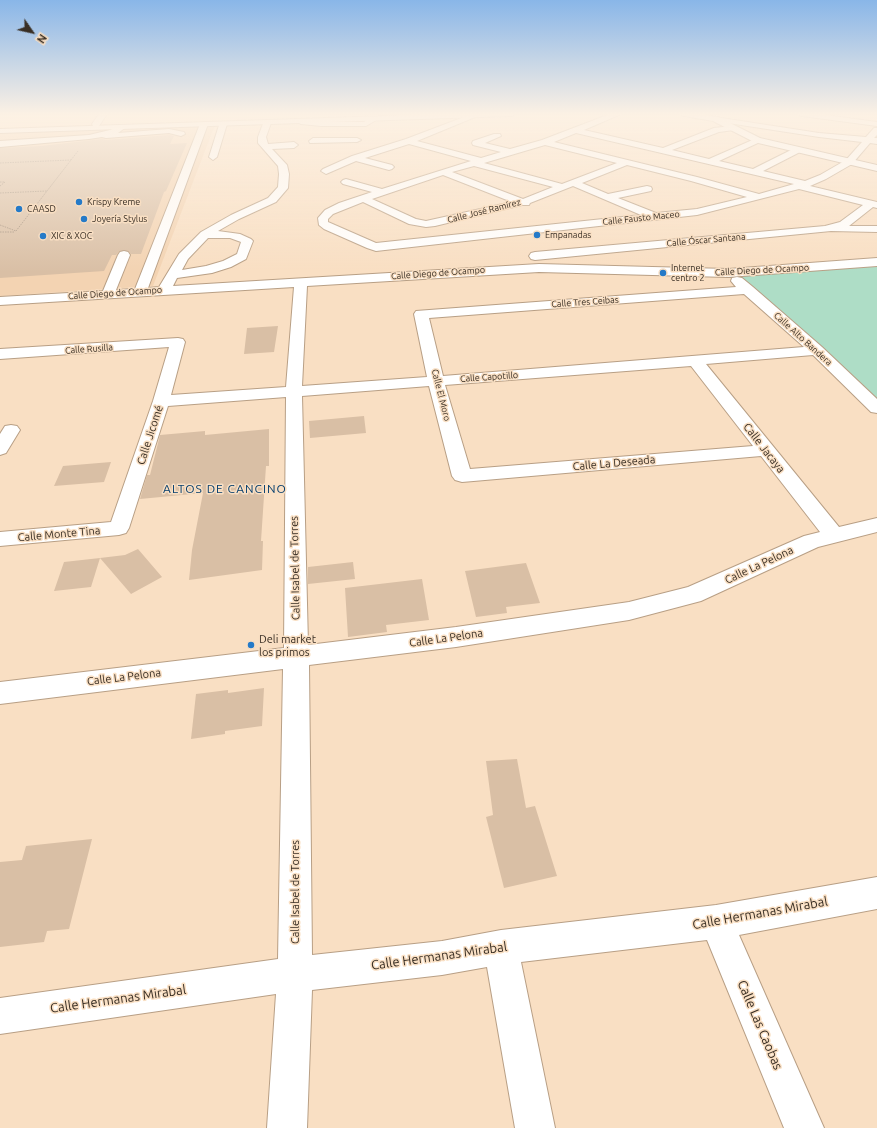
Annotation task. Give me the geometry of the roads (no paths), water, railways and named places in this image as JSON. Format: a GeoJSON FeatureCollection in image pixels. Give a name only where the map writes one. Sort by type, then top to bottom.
{"type":"FeatureCollection","features":[{"type":"Feature","properties":{"kind":"street"},"geometry":{"type":"LineString","coordinates":[[140,292],[188,167]]}},
{"type":"Feature","properties":{"kind":"street"},"geometry":{"type":"LineString","coordinates":[[164,290],[183,257],[205,234],[235,217],[272,200],[283,188],[282,167]]}},
{"type":"Feature","properties":{"kind":"street"},"geometry":{"type":"LineString","coordinates":[[326,171],[336,167]]}},
{"type":"Feature","properties":{"kind":"street"},"geometry":{"type":"LineString","coordinates":[[364,198],[461,167]]}},
{"type":"Feature","properties":{"kind":"street"},"geometry":{"type":"LineString","coordinates":[[493,167],[560,186]]}},
{"type":"Feature","properties":{"kind":"street","name":"Calle José Ramírez"},"geometry":{"type":"LineString","coordinates":[[364,198],[413,222],[426,224],[450,220],[523,202],[560,186],[614,167]]}},
{"type":"Feature","properties":{"kind":"street"},"geometry":{"type":"LineString","coordinates":[[644,167],[759,197]]}},
{"type":"Feature","properties":{"kind":"street"},"geometry":{"type":"LineString","coordinates":[[734,167],[874,204]]}},
{"type":"Feature","properties":{"kind":"street"},"geometry":{"type":"LineString","coordinates":[[756,172],[766,167]]}},
{"type":"Feature","properties":{"kind":"street","name":"Calle Fausto Maceo"},"geometry":{"type":"LineString","coordinates":[[364,198],[329,212],[323,218],[323,223],[328,227],[370,246],[382,246],[532,222],[655,217],[697,212],[802,185],[823,177],[841,167]]}},
{"type":"Feature","properties":{"kind":"street"},"geometry":{"type":"LineString","coordinates":[[443,172],[531,206],[532,222],[527,235],[539,268]]}},
{"type":"Feature","properties":{"kind":"street"},"geometry":{"type":"LineString","coordinates":[[346,182],[382,192]]}},
{"type":"Feature","properties":{"kind":"street"},"geometry":{"type":"LineString","coordinates":[[572,182],[655,217],[685,242]]}},
{"type":"Feature","properties":{"kind":"street"},"geometry":{"type":"LineString","coordinates":[[607,197],[648,189]]}},
{"type":"Feature","properties":{"kind":"street","name":"Calle Óscar Santana"},"geometry":{"type":"LineString","coordinates":[[532,249],[685,242],[826,229],[844,224],[874,204]]}},
{"type":"Feature","properties":{"kind":"street"},"geometry":{"type":"LineString","coordinates":[[826,229],[877,229]]}},
{"type":"Feature","properties":{"kind":"street"},"geometry":{"type":"LineString","coordinates":[[173,274],[208,270],[227,264],[242,256],[247,241],[240,237],[230,235],[205,234]]}},
{"type":"Feature","properties":{"kind":"street"},"geometry":{"type":"LineString","coordinates":[[114,293],[129,254]]}},
{"type":"Feature","properties":{"kind":"street","name":"Calle Diego de Ocampo"},"geometry":{"type":"LineString","coordinates":[[1,302],[114,293],[539,268],[728,273],[877,262]]}},
{"type":"Feature","properties":{"kind":"street","name":"Calle Alto Bandera"},"geometry":{"type":"LineString","coordinates":[[728,273],[817,350],[877,408]]}},
{"type":"Feature","properties":{"kind":"street","name":"Calle Isabel de Torres"},"geometry":{"type":"LineString","coordinates":[[287,1128],[295,974],[296,658],[294,391],[301,282]]}},
{"type":"Feature","properties":{"kind":"street","name":"Calle Tres Ceibas"},"geometry":{"type":"LineString","coordinates":[[421,314],[748,290]]}},
{"type":"Feature","properties":{"kind":"street","name":"Calle El Moro"},"geometry":{"type":"LineString","coordinates":[[421,314],[436,381],[462,476]]}},
{"type":"Feature","properties":{"kind":"street","name":"Calle Rusilla"},"geometry":{"type":"LineString","coordinates":[[0,354],[178,342]]}},
{"type":"Feature","properties":{"kind":"street","name":"Calle Jicomé"},"geometry":{"type":"LineString","coordinates":[[119,528],[161,401],[178,342]]}},
{"type":"Feature","properties":{"kind":"street","name":"Calle Capotillo"},"geometry":{"type":"LineString","coordinates":[[161,401],[695,361],[817,350]]}},
{"type":"Feature","properties":{"kind":"street","name":"Calle Jacaya"},"geometry":{"type":"LineString","coordinates":[[695,361],[834,535]]}},
{"type":"Feature","properties":{"kind":"street"},"geometry":{"type":"LineString","coordinates":[[0,449],[6,430]]}},
{"type":"Feature","properties":{"kind":"street","name":"Calle La Deseada"},"geometry":{"type":"LineString","coordinates":[[462,476],[766,450]]}},
{"type":"Feature","properties":{"kind":"street","name":"Calle La Pelona"},"geometry":{"type":"LineString","coordinates":[[0,693],[296,658],[456,637],[629,611],[693,595],[812,540],[877,525]]}},
{"type":"Feature","properties":{"kind":"street","name":"Calle Monte Tina"},"geometry":{"type":"LineString","coordinates":[[0,539],[119,528]]}},
{"type":"Feature","properties":{"kind":"street","name":"Calle Hermanas Mirabal"},"geometry":{"type":"LineString","coordinates":[[0,1016],[295,974],[442,958],[501,947],[716,922],[877,893]]}},
{"type":"Feature","properties":{"kind":"street","name":"Calle Las Caobas"},"geometry":{"type":"LineString","coordinates":[[716,922],[804,1128]]}},
{"type":"Feature","properties":{"kind":"street"},"geometry":{"type":"LineString","coordinates":[[501,947],[535,1128]]}},
{"type":"Feature","properties":{"kind":"place","name":"Krispy Kreme"},"geometry":{"type":"Point","coordinates":[79,202]}},
{"type":"Feature","properties":{"kind":"place","name":"CAASD"},"geometry":{"type":"Point","coordinates":[19,209]}},
{"type":"Feature","properties":{"kind":"place","name":"Joyería Stylus"},"geometry":{"type":"Point","coordinates":[84,219]}},
{"type":"Feature","properties":{"kind":"place","name":"Empanadas"},"geometry":{"type":"Point","coordinates":[537,235]}},
{"type":"Feature","properties":{"kind":"place","name":"XIC & XOC"},"geometry":{"type":"Point","coordinates":[43,236]}},
{"type":"Feature","properties":{"kind":"place","name":"Internet centro 2"},"geometry":{"type":"Point","coordinates":[663,273]}},
{"type":"Feature","properties":{"kind":"place","name":"Deli market los primos"},"geometry":{"type":"Point","coordinates":[251,645]}},
{"type":"Feature","properties":{"kind":"district","name":"ALTOS DE CANCINO"},"geometry":{"type":"Point","coordinates":[225,489]}}]}
